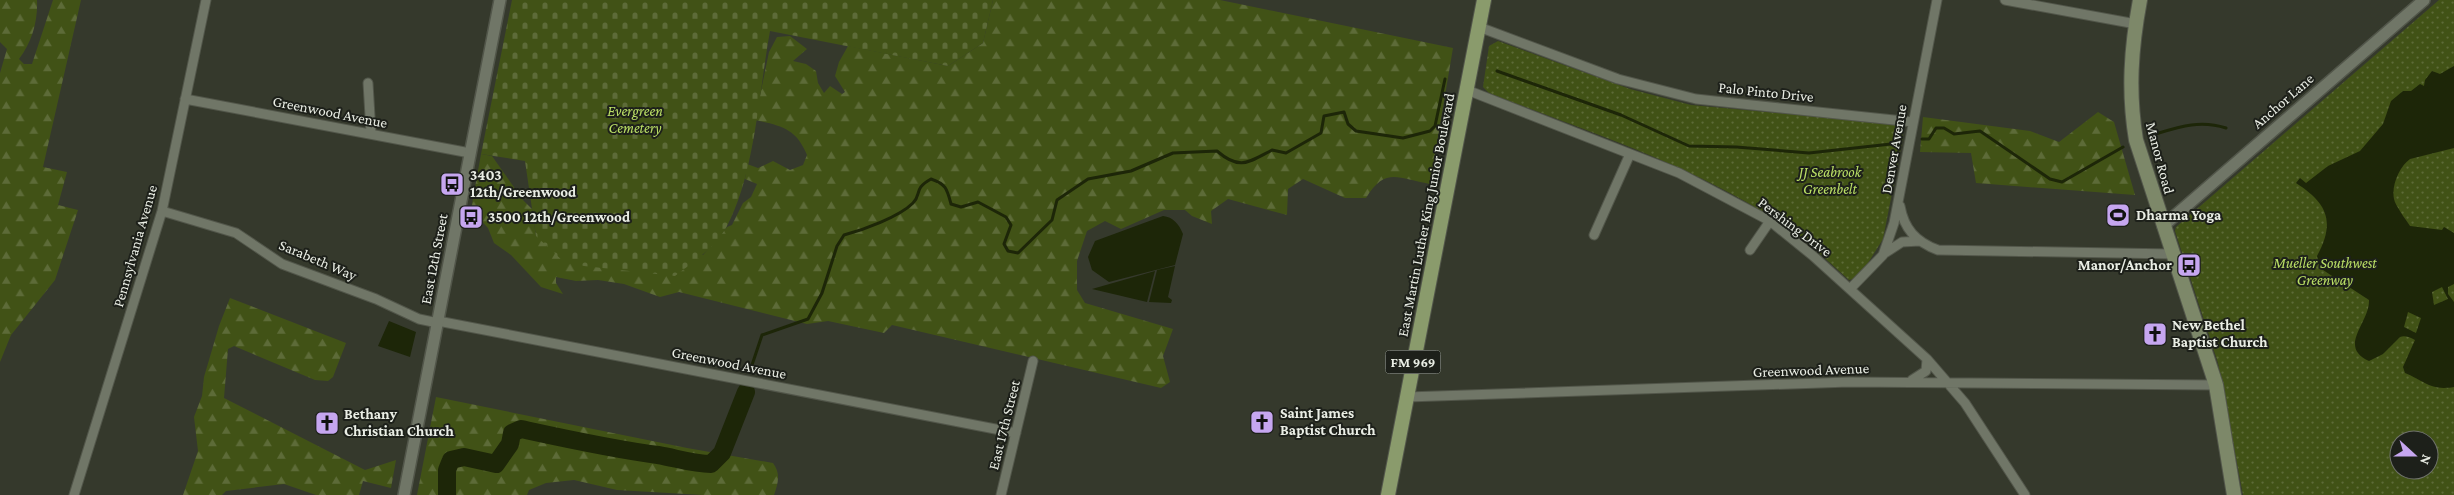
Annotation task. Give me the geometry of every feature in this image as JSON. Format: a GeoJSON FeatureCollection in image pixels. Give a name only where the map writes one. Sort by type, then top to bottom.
{"type":"FeatureCollection","features":[{"type":"Feature","properties":{"kind":"main road","name":"East Martin Luther King Junior Boulevard"},"geometry":{"type":"LineString","coordinates":[[1388,495],[1484,0]]}},
{"type":"Feature","properties":{"kind":"main road","name":"Manor Road"},"geometry":{"type":"LineString","coordinates":[[2140,0],[2130,71],[2136,140],[2216,385],[2234,495]]}},
{"type":"Feature","properties":{"kind":"street","name":"Pennsylvania Avenue"},"geometry":{"type":"LineString","coordinates":[[74,495],[162,211],[206,0]]}},
{"type":"Feature","properties":{"kind":"street","name":"East 12th Street"},"geometry":{"type":"LineString","coordinates":[[404,495],[500,0]]}},
{"type":"Feature","properties":{"kind":"street","name":"Denver Avenue"},"geometry":{"type":"LineString","coordinates":[[1850,289],[1883,255],[1894,224],[1937,0]]}},
{"type":"Feature","properties":{"kind":"street"},"geometry":{"type":"LineString","coordinates":[[2006,0],[2136,24]]}},
{"type":"Feature","properties":{"kind":"street","name":"Anchor Lane"},"geometry":{"type":"LineString","coordinates":[[2163,226],[2424,0]]}},
{"type":"Feature","properties":{"kind":"street","name":"Palo Pinto Drive"},"geometry":{"type":"LineString","coordinates":[[1479,27],[1618,79],[1696,99],[1913,122]]}},
{"type":"Feature","properties":{"kind":"street"},"geometry":{"type":"LineString","coordinates":[[368,83],[371,133]]}},
{"type":"Feature","properties":{"kind":"street","name":"Pershing Drive"},"geometry":{"type":"LineString","coordinates":[[1467,90],[1680,173],[1770,221],[1850,289],[1927,359],[1948,382],[2025,495]]}},
{"type":"Feature","properties":{"kind":"street","name":"Greenwood Avenue"},"geometry":{"type":"LineString","coordinates":[[185,99],[371,133],[470,154]]}},
{"type":"Feature","properties":{"kind":"street"},"geometry":{"type":"LineString","coordinates":[[1594,236],[1630,154]]}},
{"type":"Feature","properties":{"kind":"street"},"geometry":{"type":"LineString","coordinates":[[1899,200],[1902,218],[1907,229],[1920,242],[1938,250],[2173,254]]}},
{"type":"Feature","properties":{"kind":"street","name":"Sarabeth Way"},"geometry":{"type":"LineString","coordinates":[[162,211],[236,233],[282,264],[376,299],[419,319],[438,322]]}},
{"type":"Feature","properties":{"kind":"street"},"geometry":{"type":"LineString","coordinates":[[1750,250],[1770,221]]}},
{"type":"Feature","properties":{"kind":"street"},"geometry":{"type":"LineString","coordinates":[[1883,255],[1902,242],[1920,242]]}},
{"type":"Feature","properties":{"kind":"street","name":"Greenwood Avenue"},"geometry":{"type":"LineString","coordinates":[[438,322],[1016,433]]}},
{"type":"Feature","properties":{"kind":"street"},"geometry":{"type":"LineString","coordinates":[[1909,381],[1924,373],[1928,367],[1927,359]]}},
{"type":"Feature","properties":{"kind":"street","name":"East 17th Street"},"geometry":{"type":"LineString","coordinates":[[1001,495],[1033,362]]}},
{"type":"Feature","properties":{"kind":"street","name":"Greenwood Avenue"},"geometry":{"type":"LineString","coordinates":[[1407,397],[1909,381],[2216,385]]}},
{"type":"Feature","properties":{"kind":"green space"},"geometry":{"type":"Polygon","coordinates":[[[0,0],[37,0],[33,31],[19,59],[24,64],[32,64],[53,0],[81,0],[43,167],[67,172],[58,205],[78,210],[55,280],[11,335],[0,362],[0,73],[7,49],[0,42],[0,0]]]}},
{"type":"Feature","properties":{"kind":"green space","name":"Evergreen Cemetery"},"geometry":{"type":"Polygon","coordinates":[[[512,0],[993,0],[983,43],[948,66],[770,31],[750,157],[736,205],[727,226],[717,241],[704,254],[675,276],[584,266],[563,261],[536,236],[525,161],[481,154],[512,0]]]}},
{"type":"Feature","properties":{"kind":"green space"},"geometry":{"type":"Polygon","coordinates":[[[993,0],[1220,0],[1453,48],[1430,184],[1394,177],[1387,178],[1373,188],[1366,198],[1345,198],[1303,179],[1288,189],[1287,215],[1228,199],[1211,211],[1212,224],[1192,216],[1185,210],[1164,210],[1121,229],[1105,221],[1087,231],[1077,261],[1077,290],[1085,303],[1173,329],[1163,356],[1170,382],[1161,388],[892,325],[884,333],[828,321],[807,324],[679,292],[660,297],[624,284],[598,280],[576,281],[556,277],[556,283],[563,294],[541,287],[511,255],[494,243],[488,228],[471,210],[481,154],[492,156],[523,200],[532,209],[536,236],[703,255],[727,227],[732,225],[743,203],[751,197],[757,184],[745,179],[747,164],[758,168],[773,161],[790,170],[803,165],[807,155],[803,146],[793,134],[773,124],[755,120],[769,52],[777,37],[790,36],[807,49],[793,61],[806,64],[816,71],[818,83],[824,93],[830,86],[842,94],[845,92],[835,76],[839,62],[848,46],[948,66],[983,43],[993,0]]]}},
{"type":"Feature","properties":{"kind":"green space","name":"Mueller Southwest Greenway"},"geometry":{"type":"Polygon","coordinates":[[[2439,0],[2454,0],[2454,495],[2243,495],[2218,363],[2175,231],[2176,227],[2439,0]]]}},
{"type":"Feature","properties":{"kind":"green space","name":"JJ Seabrook Greenbelt"},"geometry":{"type":"Polygon","coordinates":[[[1498,41],[1630,89],[1691,105],[1895,124],[1901,127],[1903,137],[1883,239],[1868,263],[1853,279],[1849,280],[1814,248],[1786,227],[1708,181],[1636,149],[1489,93],[1483,87],[1489,46],[1498,41]]]}},
{"type":"Feature","properties":{"kind":"green space"},"geometry":{"type":"Polygon","coordinates":[[[2098,112],[2114,122],[2135,195],[1976,183],[1971,153],[1920,152],[1923,117],[2030,131],[2059,142],[2098,112]]]}},
{"type":"Feature","properties":{"kind":"green space"},"geometry":{"type":"Polygon","coordinates":[[[230,298],[346,343],[333,377],[328,381],[315,380],[234,346],[228,349],[224,398],[365,470],[396,460],[391,488],[363,481],[359,495],[316,495],[284,484],[226,491],[222,495],[183,495],[198,451],[194,417],[202,396],[204,377],[219,326],[230,298]]]}},
{"type":"Feature","properties":{"kind":"green space"},"geometry":{"type":"Polygon","coordinates":[[[436,397],[687,448],[773,463],[778,475],[777,486],[774,495],[703,495],[617,490],[574,480],[546,483],[529,490],[527,495],[417,495],[436,397]]]}},
{"type":"Feature","properties":{"kind":"shaded area"},"geometry":{"type":"Polygon","coordinates":[[[2454,66],[2454,148],[2410,159],[2406,162],[2397,176],[2393,194],[2396,205],[2410,226],[2442,230],[2444,227],[2454,233],[2454,284],[2448,287],[2448,294],[2454,302],[2454,387],[2446,388],[2433,386],[2405,373],[2403,367],[2415,340],[2409,337],[2400,337],[2383,354],[2369,361],[2360,355],[2355,341],[2368,309],[2369,300],[2320,268],[2317,256],[2326,233],[2327,223],[2325,214],[2315,198],[2296,183],[2300,178],[2306,183],[2328,166],[2360,151],[2383,124],[2391,101],[2403,91],[2411,91],[2420,84],[2424,86],[2425,80],[2432,71],[2440,74],[2454,66]],[[2442,287],[2432,292],[2434,305],[2448,299],[2442,287]],[[2408,312],[2404,327],[2416,333],[2421,318],[2408,312]]]}},
{"type":"Feature","properties":{"kind":"shaded area"},"geometry":{"type":"Polygon","coordinates":[[[1163,216],[1175,222],[1183,234],[1175,265],[1109,282],[1092,270],[1088,257],[1095,241],[1163,216]]]}},
{"type":"Feature","properties":{"kind":"shaded area"},"geometry":{"type":"Polygon","coordinates":[[[1175,266],[1168,297],[1172,300],[1171,303],[1149,302],[1157,270],[1175,266]]]}},
{"type":"Feature","properties":{"kind":"shaded area"},"geometry":{"type":"Polygon","coordinates":[[[1155,271],[1147,302],[1092,289],[1155,271]]]}},
{"type":"Feature","properties":{"kind":"shaded area"},"geometry":{"type":"Polygon","coordinates":[[[389,321],[416,332],[410,357],[378,346],[389,321]]]}},
{"type":"Feature","properties":{"kind":"waterway"},"geometry":{"type":"LineString","coordinates":[[1497,71],[1621,115],[1689,146],[1736,147],[1809,153],[1891,144]]}},
{"type":"Feature","properties":{"kind":"waterway"},"geometry":{"type":"LineString","coordinates":[[750,371],[762,335],[808,319],[822,293],[837,246],[844,235],[880,222],[907,208],[916,200],[922,186],[931,179],[940,183],[945,188],[951,204],[961,207],[978,202],[1006,217],[1011,225],[1004,244],[1008,251],[1018,253],[1052,220],[1057,200],[1088,179],[1131,171],[1173,153],[1217,151],[1238,163],[1251,161],[1272,150],[1286,153],[1321,133],[1324,116],[1344,112],[1348,124],[1356,131],[1403,138],[1430,131],[1435,126],[1445,79]]}},
{"type":"Feature","properties":{"kind":"waterway"},"geometry":{"type":"LineString","coordinates":[[2149,136],[2196,124],[2216,125],[2226,128]]}},
{"type":"Feature","properties":{"kind":"waterway"},"geometry":{"type":"LineString","coordinates":[[1922,139],[1929,139],[1936,128],[1944,128],[1954,134],[1980,131],[2050,179],[2062,182],[2123,147]]}},
{"type":"Feature","properties":{"kind":"waterway"},"geometry":{"type":"LineString","coordinates":[[447,495],[447,470],[451,460],[464,457],[496,464],[510,444],[512,433],[521,429],[607,447],[711,464],[722,453],[746,392]]}},
{"type":"Feature","properties":{"kind":"place","name":"3403 12th/Greenwood"},"geometry":{"type":"Point","coordinates":[452,184]}},
{"type":"Feature","properties":{"kind":"place","name":"Dharma Yoga"},"geometry":{"type":"Point","coordinates":[2118,215]}},
{"type":"Feature","properties":{"kind":"place","name":"3500 12th/Greenwood"},"geometry":{"type":"Point","coordinates":[471,217]}},
{"type":"Feature","properties":{"kind":"place","name":"Manor/Anchor"},"geometry":{"type":"Point","coordinates":[2189,265]}},
{"type":"Feature","properties":{"kind":"place","name":"New Bethel Baptist Church"},"geometry":{"type":"Point","coordinates":[2155,334]}},
{"type":"Feature","properties":{"kind":"place","name":"Saint James Baptist Church"},"geometry":{"type":"Point","coordinates":[1262,422]}},
{"type":"Feature","properties":{"kind":"place","name":"Bethany Christian Church"},"geometry":{"type":"Point","coordinates":[327,423]}}]}
